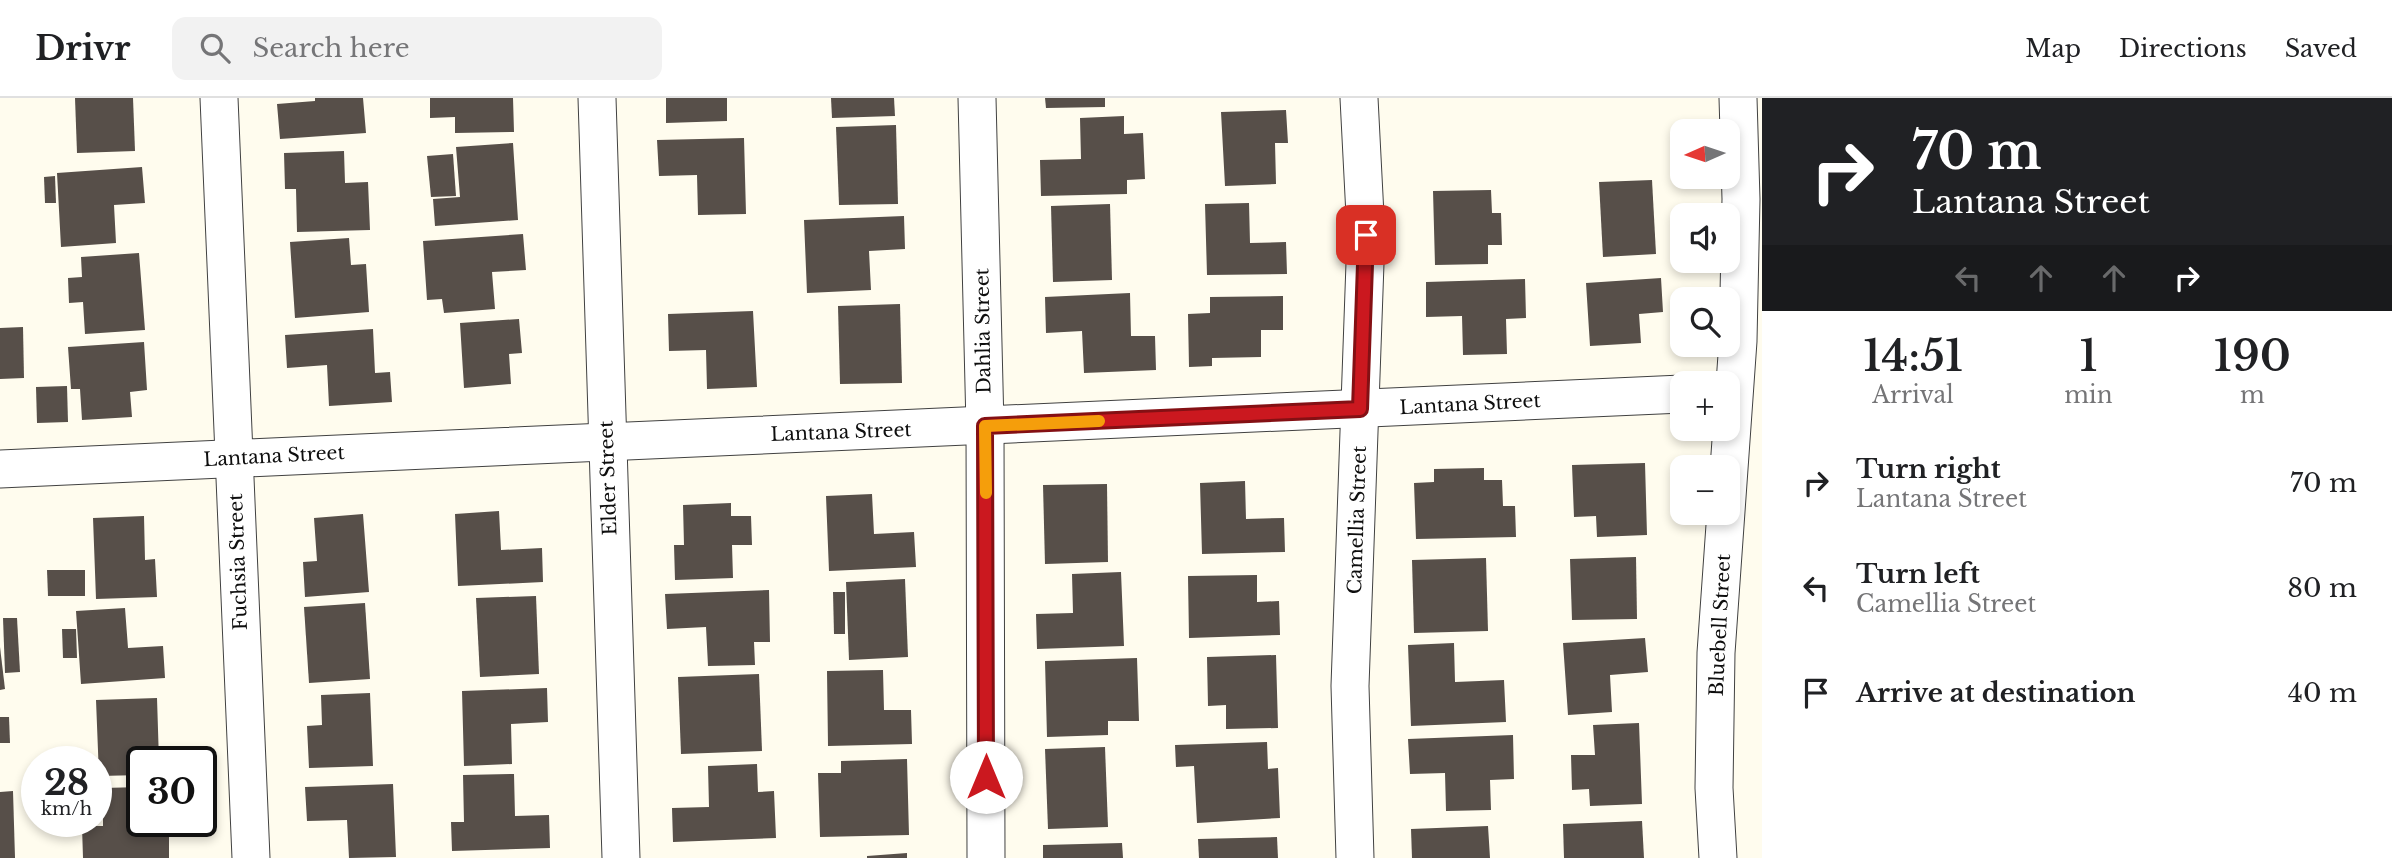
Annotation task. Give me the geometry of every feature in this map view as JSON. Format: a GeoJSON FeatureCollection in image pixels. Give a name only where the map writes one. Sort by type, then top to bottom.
{"type":"FeatureCollection","features":[{"type":"Feature","properties":{"kind":"street","name":"Fuchsia Street"},"geometry":{"type":"LineString","coordinates":[[219,98],[251,858]]}},
{"type":"Feature","properties":{"kind":"street","name":"Elder Street"},"geometry":{"type":"LineString","coordinates":[[597,98],[621,858]]}},
{"type":"Feature","properties":{"kind":"street","name":"Dahlia Street"},"geometry":{"type":"LineString","coordinates":[[977,98],[985,426],[986,858]]}},
{"type":"Feature","properties":{"kind":"street","name":"Camellia Street"},"geometry":{"type":"LineString","coordinates":[[1355,858],[1350,686],[1366,235],[1359,98]]}},
{"type":"Feature","properties":{"kind":"street","name":"Bluebell Street"},"geometry":{"type":"LineString","coordinates":[[1718,858],[1714,788],[1716,653],[1741,392],[1738,98]]}},
{"type":"Feature","properties":{"kind":"street","name":"Lantana Street"},"geometry":{"type":"LineString","coordinates":[[0,469],[1670,395]]}},
{"type":"Feature","properties":{"kind":"building"},"geometry":{"type":"Polygon","coordinates":[[[75,98],[133,98],[135,151],[77,153],[75,98]]]}},
{"type":"Feature","properties":{"kind":"building"},"geometry":{"type":"Polygon","coordinates":[[[315,98],[363,98],[366,133],[280,139],[277,104],[315,101],[315,98]]]}},
{"type":"Feature","properties":{"kind":"building"},"geometry":{"type":"Polygon","coordinates":[[[430,98],[513,98],[514,132],[455,133],[455,117],[430,118],[430,98]]]}},
{"type":"Feature","properties":{"kind":"building"},"geometry":{"type":"Polygon","coordinates":[[[666,98],[727,98],[727,121],[666,123],[666,98]]]}},
{"type":"Feature","properties":{"kind":"building"},"geometry":{"type":"Polygon","coordinates":[[[831,98],[894,98],[895,116],[832,118],[831,98]]]}},
{"type":"Feature","properties":{"kind":"building"},"geometry":{"type":"Polygon","coordinates":[[[1045,98],[1105,98],[1105,107],[1046,108],[1045,98]]]}},
{"type":"Feature","properties":{"kind":"building"},"geometry":{"type":"Polygon","coordinates":[[[1286,110],[1288,143],[1275,143],[1276,184],[1225,186],[1221,112],[1286,110]]]}},
{"type":"Feature","properties":{"kind":"building"},"geometry":{"type":"Polygon","coordinates":[[[1124,116],[1124,134],[1143,133],[1145,179],[1127,180],[1127,194],[1041,196],[1040,160],[1081,159],[1080,118],[1124,116]]]}},
{"type":"Feature","properties":{"kind":"building"},"geometry":{"type":"Polygon","coordinates":[[[896,125],[898,204],[839,205],[836,127],[896,125]]]}},
{"type":"Feature","properties":{"kind":"building"},"geometry":{"type":"Polygon","coordinates":[[[744,138],[746,214],[698,215],[697,175],[659,176],[657,140],[744,138]]]}},
{"type":"Feature","properties":{"kind":"building"},"geometry":{"type":"Polygon","coordinates":[[[513,143],[518,220],[435,226],[433,199],[460,197],[456,147],[513,143]]]}},
{"type":"Feature","properties":{"kind":"building"},"geometry":{"type":"Polygon","coordinates":[[[344,151],[345,183],[368,182],[370,230],[297,232],[296,189],[285,189],[284,153],[344,151]]]}},
{"type":"Feature","properties":{"kind":"building"},"geometry":{"type":"Polygon","coordinates":[[[453,154],[456,196],[431,197],[427,156],[453,154]]]}},
{"type":"Feature","properties":{"kind":"building"},"geometry":{"type":"Polygon","coordinates":[[[142,167],[145,203],[114,205],[116,243],[61,247],[57,173],[142,167]]]}},
{"type":"Feature","properties":{"kind":"building"},"geometry":{"type":"Polygon","coordinates":[[[55,176],[56,203],[45,203],[44,177],[55,176]]]}},
{"type":"Feature","properties":{"kind":"building"},"geometry":{"type":"Polygon","coordinates":[[[1652,180],[1656,254],[1603,257],[1599,182],[1652,180]]]}},
{"type":"Feature","properties":{"kind":"building"},"geometry":{"type":"Polygon","coordinates":[[[1491,190],[1492,213],[1501,213],[1502,245],[1488,245],[1488,264],[1435,265],[1433,191],[1491,190]]]}},
{"type":"Feature","properties":{"kind":"building"},"geometry":{"type":"Polygon","coordinates":[[[1249,203],[1250,243],[1286,242],[1287,274],[1207,275],[1205,204],[1249,203]]]}},
{"type":"Feature","properties":{"kind":"building"},"geometry":{"type":"Polygon","coordinates":[[[1110,204],[1112,280],[1053,282],[1051,206],[1110,204]]]}},
{"type":"Feature","properties":{"kind":"building"},"geometry":{"type":"Polygon","coordinates":[[[904,216],[905,249],[869,251],[871,290],[807,293],[804,220],[904,216]]]}},
{"type":"Feature","properties":{"kind":"building"},"geometry":{"type":"Polygon","coordinates":[[[523,234],[526,270],[492,272],[495,309],[444,313],[442,299],[427,300],[423,241],[523,234]]]}},
{"type":"Feature","properties":{"kind":"building"},"geometry":{"type":"Polygon","coordinates":[[[349,238],[351,265],[366,264],[369,312],[295,318],[290,242],[349,238]]]}},
{"type":"Feature","properties":{"kind":"building"},"geometry":{"type":"Polygon","coordinates":[[[139,253],[145,330],[85,334],[83,302],[69,303],[68,278],[82,277],[81,257],[139,253]]]}},
{"type":"Feature","properties":{"kind":"building"},"geometry":{"type":"Polygon","coordinates":[[[1661,278],[1663,312],[1639,314],[1641,343],[1590,346],[1586,283],[1661,278]]]}},
{"type":"Feature","properties":{"kind":"building"},"geometry":{"type":"Polygon","coordinates":[[[1525,279],[1526,318],[1506,319],[1507,354],[1463,355],[1462,316],[1426,317],[1426,282],[1525,279]]]}},
{"type":"Feature","properties":{"kind":"building"},"geometry":{"type":"Polygon","coordinates":[[[1130,293],[1131,336],[1155,336],[1156,370],[1084,373],[1082,331],[1046,333],[1045,297],[1130,293]]]}},
{"type":"Feature","properties":{"kind":"building"},"geometry":{"type":"Polygon","coordinates":[[[1283,296],[1283,330],[1261,330],[1261,357],[1212,358],[1212,366],[1189,367],[1188,314],[1210,313],[1210,297],[1283,296]]]}},
{"type":"Feature","properties":{"kind":"building"},"geometry":{"type":"Polygon","coordinates":[[[900,304],[902,383],[840,384],[838,306],[900,304]]]}},
{"type":"Feature","properties":{"kind":"building"},"geometry":{"type":"Polygon","coordinates":[[[753,311],[757,387],[707,389],[706,350],[669,351],[668,314],[753,311]]]}},
{"type":"Feature","properties":{"kind":"building"},"geometry":{"type":"Polygon","coordinates":[[[519,319],[522,353],[509,354],[511,384],[464,388],[460,323],[519,319]]]}},
{"type":"Feature","properties":{"kind":"building"},"geometry":{"type":"Polygon","coordinates":[[[23,327],[24,378],[0,379],[0,328],[23,327]]]}},
{"type":"Feature","properties":{"kind":"building"},"geometry":{"type":"Polygon","coordinates":[[[373,329],[375,373],[390,372],[392,402],[329,406],[327,365],[287,368],[285,335],[373,329]]]}},
{"type":"Feature","properties":{"kind":"building"},"geometry":{"type":"Polygon","coordinates":[[[144,342],[147,390],[130,392],[132,417],[82,420],[80,389],[71,389],[68,347],[144,342]]]}},
{"type":"Feature","properties":{"kind":"building"},"geometry":{"type":"Polygon","coordinates":[[[67,386],[68,422],[37,423],[36,387],[67,386]]]}},
{"type":"Feature","properties":{"kind":"building"},"geometry":{"type":"Polygon","coordinates":[[[1645,463],[1647,535],[1597,537],[1596,516],[1574,517],[1572,465],[1645,463]]]}},
{"type":"Feature","properties":{"kind":"building"},"geometry":{"type":"Polygon","coordinates":[[[1484,468],[1484,480],[1502,480],[1503,506],[1515,506],[1516,537],[1416,539],[1414,483],[1434,482],[1434,469],[1484,468]]]}},
{"type":"Feature","properties":{"kind":"building"},"geometry":{"type":"Polygon","coordinates":[[[1245,481],[1246,519],[1284,518],[1285,552],[1202,554],[1200,483],[1245,481]]]}},
{"type":"Feature","properties":{"kind":"building"},"geometry":{"type":"Polygon","coordinates":[[[1107,484],[1108,562],[1045,564],[1043,485],[1107,484]]]}},
{"type":"Feature","properties":{"kind":"building"},"geometry":{"type":"Polygon","coordinates":[[[872,494],[874,534],[914,532],[916,567],[829,571],[826,496],[872,494]]]}},
{"type":"Feature","properties":{"kind":"building"},"geometry":{"type":"Polygon","coordinates":[[[731,503],[731,516],[751,516],[752,545],[732,545],[733,578],[675,580],[674,545],[684,545],[683,505],[731,503]]]}},
{"type":"Feature","properties":{"kind":"building"},"geometry":{"type":"Polygon","coordinates":[[[499,511],[501,550],[542,548],[543,582],[458,586],[455,514],[499,511]]]}},
{"type":"Feature","properties":{"kind":"building"},"geometry":{"type":"Polygon","coordinates":[[[363,514],[369,592],[305,597],[303,562],[317,561],[314,518],[363,514]]]}},
{"type":"Feature","properties":{"kind":"building"},"geometry":{"type":"Polygon","coordinates":[[[144,516],[145,560],[155,559],[157,597],[96,599],[93,518],[144,516]]]}},
{"type":"Feature","properties":{"kind":"building"},"geometry":{"type":"Polygon","coordinates":[[[1636,557],[1637,619],[1572,620],[1570,559],[1636,557]]]}},
{"type":"Feature","properties":{"kind":"building"},"geometry":{"type":"Polygon","coordinates":[[[1486,558],[1488,631],[1414,633],[1412,560],[1486,558]]]}},
{"type":"Feature","properties":{"kind":"building"},"geometry":{"type":"Polygon","coordinates":[[[47,570],[85,570],[85,596],[48,596],[47,570]]]}},
{"type":"Feature","properties":{"kind":"building"},"geometry":{"type":"Polygon","coordinates":[[[1121,572],[1124,646],[1037,649],[1036,614],[1073,613],[1072,574],[1121,572]]]}},
{"type":"Feature","properties":{"kind":"building"},"geometry":{"type":"Polygon","coordinates":[[[1257,575],[1257,602],[1279,601],[1280,635],[1189,638],[1188,576],[1257,575]]]}},
{"type":"Feature","properties":{"kind":"building"},"geometry":{"type":"Polygon","coordinates":[[[905,579],[908,657],[849,660],[846,582],[905,579]]]}},
{"type":"Feature","properties":{"kind":"building"},"geometry":{"type":"Polygon","coordinates":[[[769,590],[770,642],[754,642],[755,665],[708,666],[706,627],[667,629],[665,594],[769,590]]]}},
{"type":"Feature","properties":{"kind":"building"},"geometry":{"type":"Polygon","coordinates":[[[833,592],[845,592],[845,634],[834,634],[833,592]]]}},
{"type":"Feature","properties":{"kind":"building"},"geometry":{"type":"Polygon","coordinates":[[[536,596],[539,674],[480,677],[476,598],[536,596]]]}},
{"type":"Feature","properties":{"kind":"building"},"geometry":{"type":"Polygon","coordinates":[[[365,603],[370,679],[309,683],[304,607],[365,603]]]}},
{"type":"Feature","properties":{"kind":"building"},"geometry":{"type":"Polygon","coordinates":[[[125,608],[128,648],[163,646],[165,678],[81,684],[76,611],[125,608]]]}},
{"type":"Feature","properties":{"kind":"building"},"geometry":{"type":"Polygon","coordinates":[[[3,618],[17,618],[20,672],[5,673],[3,618]]]}},
{"type":"Feature","properties":{"kind":"building"},"geometry":{"type":"Polygon","coordinates":[[[62,629],[76,629],[77,658],[63,658],[62,629]]]}},
{"type":"Feature","properties":{"kind":"building"},"geometry":{"type":"Polygon","coordinates":[[[1645,638],[1648,672],[1610,675],[1612,712],[1568,715],[1563,643],[1645,638]]]}},
{"type":"Feature","properties":{"kind":"building"},"geometry":{"type":"Polygon","coordinates":[[[1454,643],[1455,682],[1504,680],[1506,722],[1411,726],[1408,645],[1454,643]]]}},
{"type":"Feature","properties":{"kind":"building"},"geometry":{"type":"Polygon","coordinates":[[[0,647],[5,689],[0,690],[0,647]]]}},
{"type":"Feature","properties":{"kind":"building"},"geometry":{"type":"Polygon","coordinates":[[[1276,655],[1278,728],[1226,729],[1226,705],[1208,706],[1207,657],[1276,655]]]}},
{"type":"Feature","properties":{"kind":"building"},"geometry":{"type":"Polygon","coordinates":[[[1137,658],[1139,721],[1108,721],[1108,735],[1047,737],[1045,661],[1137,658]]]}},
{"type":"Feature","properties":{"kind":"building"},"geometry":{"type":"Polygon","coordinates":[[[883,670],[884,710],[911,710],[912,744],[828,746],[827,671],[883,670]]]}},
{"type":"Feature","properties":{"kind":"building"},"geometry":{"type":"Polygon","coordinates":[[[759,674],[762,751],[681,754],[678,677],[759,674]]]}},
{"type":"Feature","properties":{"kind":"building"},"geometry":{"type":"Polygon","coordinates":[[[547,688],[548,722],[511,724],[512,764],[464,766],[462,691],[547,688]]]}},
{"type":"Feature","properties":{"kind":"building"},"geometry":{"type":"Polygon","coordinates":[[[370,693],[373,766],[309,768],[307,726],[322,725],[321,695],[370,693]]]}},
{"type":"Feature","properties":{"kind":"building"},"geometry":{"type":"Polygon","coordinates":[[[157,698],[159,746],[126,746],[126,775],[112,776],[112,746],[98,746],[96,700],[157,698]]]}},
{"type":"Feature","properties":{"kind":"building"},"geometry":{"type":"Polygon","coordinates":[[[0,717],[9,717],[10,743],[0,743],[0,717]]]}},
{"type":"Feature","properties":{"kind":"building"},"geometry":{"type":"Polygon","coordinates":[[[1639,723],[1642,804],[1590,806],[1589,789],[1572,790],[1571,755],[1595,755],[1593,725],[1639,723]]]}},
{"type":"Feature","properties":{"kind":"building"},"geometry":{"type":"Polygon","coordinates":[[[1513,735],[1514,779],[1490,780],[1491,810],[1446,811],[1445,773],[1410,774],[1408,739],[1513,735]]]}},
{"type":"Feature","properties":{"kind":"building"},"geometry":{"type":"Polygon","coordinates":[[[1267,742],[1268,769],[1278,768],[1280,818],[1197,823],[1194,766],[1176,767],[1175,745],[1267,742]]]}},
{"type":"Feature","properties":{"kind":"building"},"geometry":{"type":"Polygon","coordinates":[[[1105,747],[1108,827],[1048,829],[1045,749],[1105,747]]]}},
{"type":"Feature","properties":{"kind":"building"},"geometry":{"type":"Polygon","coordinates":[[[907,759],[909,835],[820,837],[818,773],[841,773],[841,761],[907,759]]]}},
{"type":"Feature","properties":{"kind":"building"},"geometry":{"type":"Polygon","coordinates":[[[757,764],[758,792],[774,791],[776,838],[673,842],[672,808],[709,807],[708,766],[757,764]]]}},
{"type":"Feature","properties":{"kind":"building"},"geometry":{"type":"Polygon","coordinates":[[[514,774],[515,816],[549,815],[550,848],[452,851],[451,822],[464,822],[463,775],[514,774]]]}},
{"type":"Feature","properties":{"kind":"building"},"geometry":{"type":"Polygon","coordinates":[[[393,784],[396,857],[349,858],[347,820],[307,821],[305,787],[393,784]]]}},
{"type":"Feature","properties":{"kind":"building"},"geometry":{"type":"Polygon","coordinates":[[[126,787],[126,837],[169,837],[169,858],[83,858],[82,837],[112,837],[112,788],[126,787]]]}},
{"type":"Feature","properties":{"kind":"building"},"geometry":{"type":"Polygon","coordinates":[[[13,791],[15,858],[0,858],[0,792],[13,791]]]}},
{"type":"Feature","properties":{"kind":"building"},"geometry":{"type":"Polygon","coordinates":[[[1642,821],[1644,858],[1564,858],[1563,824],[1642,821]]]}},
{"type":"Feature","properties":{"kind":"building"},"geometry":{"type":"Polygon","coordinates":[[[1488,826],[1490,858],[1412,858],[1411,829],[1488,826]]]}},
{"type":"Feature","properties":{"kind":"building"},"geometry":{"type":"Polygon","coordinates":[[[1277,837],[1278,858],[1199,858],[1198,839],[1277,837]]]}},
{"type":"Feature","properties":{"kind":"building"},"geometry":{"type":"Polygon","coordinates":[[[1122,843],[1123,858],[1043,858],[1043,845],[1122,843]]]}},
{"type":"Feature","properties":{"kind":"building"},"geometry":{"type":"Polygon","coordinates":[[[907,853],[907,858],[867,858],[867,856],[907,853]]]}},
{"type":"Feature","properties":{"kind":"slow traffic"},"geometry":{"type":"LineString","coordinates":[[986,493],[985,426],[1099,421]]}},
{"type":"Feature","properties":{"kind":"route"},"geometry":{"type":"LineString","coordinates":[[986,777],[985,426],[1360,409],[1366,235]]}}]}
